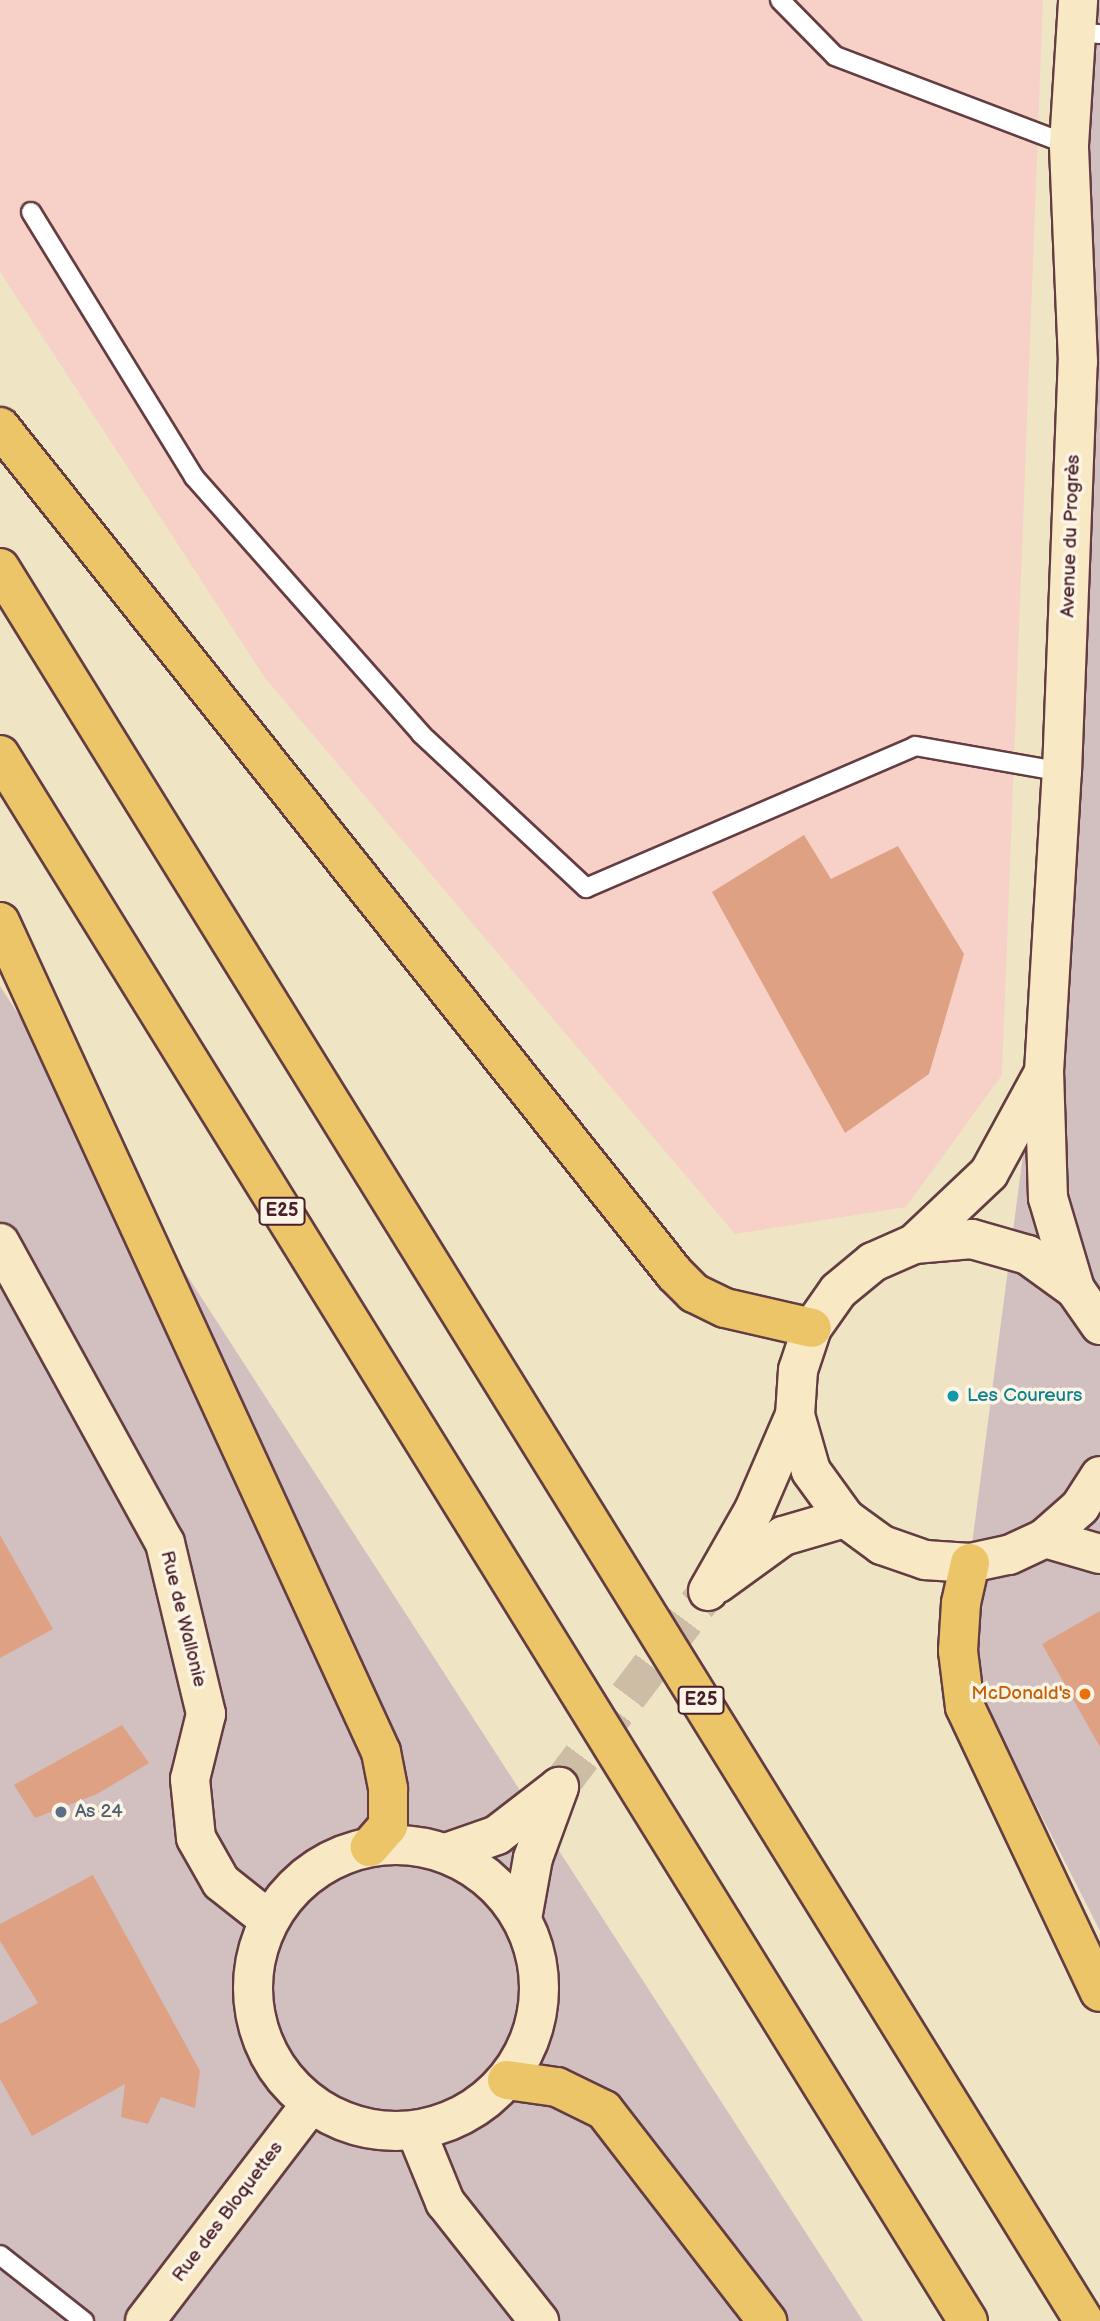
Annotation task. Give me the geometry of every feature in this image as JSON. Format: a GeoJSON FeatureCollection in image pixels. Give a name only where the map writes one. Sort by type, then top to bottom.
{"type":"FeatureCollection","features":[{"type":"Feature","properties":{"kind":"highway"},"geometry":{"type":"LineString","coordinates":[[0,427],[675,1274],[694,1293],[724,1308],[812,1328]]}},
{"type":"Feature","properties":{"kind":"highway","name":"E25"},"geometry":{"type":"LineString","coordinates":[[0,568],[1084,2321]]}},
{"type":"Feature","properties":{"kind":"highway","name":"E25"},"geometry":{"type":"LineString","coordinates":[[0,755],[968,2321]]}},
{"type":"Feature","properties":{"kind":"highway"},"geometry":{"type":"LineString","coordinates":[[0,922],[381,1752],[388,1789],[388,1826],[370,1847]]}},
{"type":"Feature","properties":{"kind":"highway"},"geometry":{"type":"LineString","coordinates":[[970,1563],[961,1603],[958,1651],[965,1707],[1100,1992]]}},
{"type":"Feature","properties":{"kind":"highway"},"geometry":{"type":"LineString","coordinates":[[507,2080],[557,2087],[604,2110],[767,2321]]}},
{"type":"Feature","properties":{"kind":"street","name":"Avenue du Progrès"},"geometry":{"type":"LineString","coordinates":[[1074,1289],[1048,1198],[1044,1072],[1089,363],[1069,145],[1084,22]]}},
{"type":"Feature","properties":{"kind":"street","name":"Avenue du Progrès"},"geometry":{"type":"LineString","coordinates":[[914,1244],[989,1173],[1044,1072]]}},
{"type":"Feature","properties":{"kind":"street"},"geometry":{"type":"LineString","coordinates":[[1100,1325],[1074,1289],[1017,1251],[972,1239],[914,1244],[873,1262],[838,1290],[812,1328],[797,1370],[795,1415],[811,1471],[845,1518],[882,1545],[925,1560],[970,1563],[1009,1555],[1045,1538],[1080,1507],[1100,1476]]}},
{"type":"Feature","properties":{"kind":"street","name":"Rue de Wallonie"},"geometry":{"type":"LineString","coordinates":[[0,1243],[165,1543],[206,1714],[190,1779],[196,1838],[221,1882],[270,1920]]}},
{"type":"Feature","properties":{"kind":"street"},"geometry":{"type":"LineString","coordinates":[[795,1415],[754,1510],[708,1591],[783,1536],[845,1518]]}},
{"type":"Feature","properties":{"kind":"street"},"geometry":{"type":"LineString","coordinates":[[1045,1538],[1100,1554]]}},
{"type":"Feature","properties":{"kind":"street"},"geometry":{"type":"LineString","coordinates":[[446,1853],[497,1835],[559,1787],[533,1858],[522,1920]]}},
{"type":"Feature","properties":{"kind":"street"},"geometry":{"type":"LineString","coordinates":[[409,1845],[446,1853],[476,1869],[502,1892],[522,1920],[537,1959],[539,2002],[528,2044],[507,2080],[481,2104],[450,2122],[416,2131],[379,2131],[342,2122],[311,2104],[282,2075],[262,2039],[253,1999],[256,1959],[270,1920],[295,1886],[330,1861],[370,1847],[409,1845]]}},
{"type":"Feature","properties":{"kind":"street","name":"Rue des Bloquettes"},"geometry":{"type":"LineString","coordinates":[[145,2321],[311,2104]]}},
{"type":"Feature","properties":{"kind":"street"},"geometry":{"type":"LineString","coordinates":[[416,2131],[445,2202],[539,2321]]}},
{"type":"Feature","properties":{"kind":"lane"},"geometry":{"type":"LineString","coordinates":[[780,0],[835,56],[1069,145]]}},
{"type":"Feature","properties":{"kind":"lane"},"geometry":{"type":"LineString","coordinates":[[31,212],[194,477],[421,734],[586,888],[915,746],[1062,772]]}},
{"type":"Feature","properties":{"kind":"lane"},"geometry":{"type":"LineString","coordinates":[[0,2255],[84,2321]]}},
{"type":"Feature","properties":{"kind":"shaded area"},"geometry":{"type":"Polygon","coordinates":[[[0,0],[1043,0],[1002,1075],[906,1207],[735,1234],[265,678],[0,272],[0,0]]]}},
{"type":"Feature","properties":{"kind":"shaded area"},"geometry":{"type":"Polygon","coordinates":[[[1088,0],[1100,0],[1100,1931],[958,1651],[1087,666],[1076,32],[1088,0]]]}},
{"type":"Feature","properties":{"kind":"shaded area"},"geometry":{"type":"Polygon","coordinates":[[[0,986],[863,2321],[0,2321],[0,986]]]}},
{"type":"Feature","properties":{"kind":"building"},"geometry":{"type":"Polygon","coordinates":[[[804,835],[831,879],[898,846],[964,954],[929,1074],[845,1133],[712,892],[804,835]]]}},
{"type":"Feature","properties":{"kind":"building"},"geometry":{"type":"Polygon","coordinates":[[[0,1535],[53,1629],[0,1658],[0,1535]]]}},
{"type":"Feature","properties":{"kind":"building","name":"McDonald's"},"geometry":{"type":"Polygon","coordinates":[[[1100,1611],[1100,1747],[1042,1644],[1100,1611]]]}},
{"type":"Feature","properties":{"kind":"building"},"geometry":{"type":"Polygon","coordinates":[[[122,1725],[149,1763],[97,1794],[35,1818],[14,1785],[122,1725]]]}},
{"type":"Feature","properties":{"kind":"building"},"geometry":{"type":"Polygon","coordinates":[[[93,1875],[200,2071],[195,2108],[161,2097],[148,2124],[121,2117],[125,2084],[32,2136],[0,2079],[0,2024],[38,2003],[0,1941],[0,1924],[93,1875]]]}},
{"type":"Feature","properties":{"kind":"tunnel"},"geometry":{"type":"LineString","coordinates":[[559,1787],[708,1591]]}},
{"type":"Feature","properties":{"kind":"place","name":"Les Coureurs"},"geometry":{"type":"Point","coordinates":[953,1396]}},
{"type":"Feature","properties":{"kind":"place","name":"McDonald's"},"geometry":{"type":"Point","coordinates":[1085,1694]}},
{"type":"Feature","properties":{"kind":"place","name":"As 24"},"geometry":{"type":"Point","coordinates":[61,1812]}}]}
